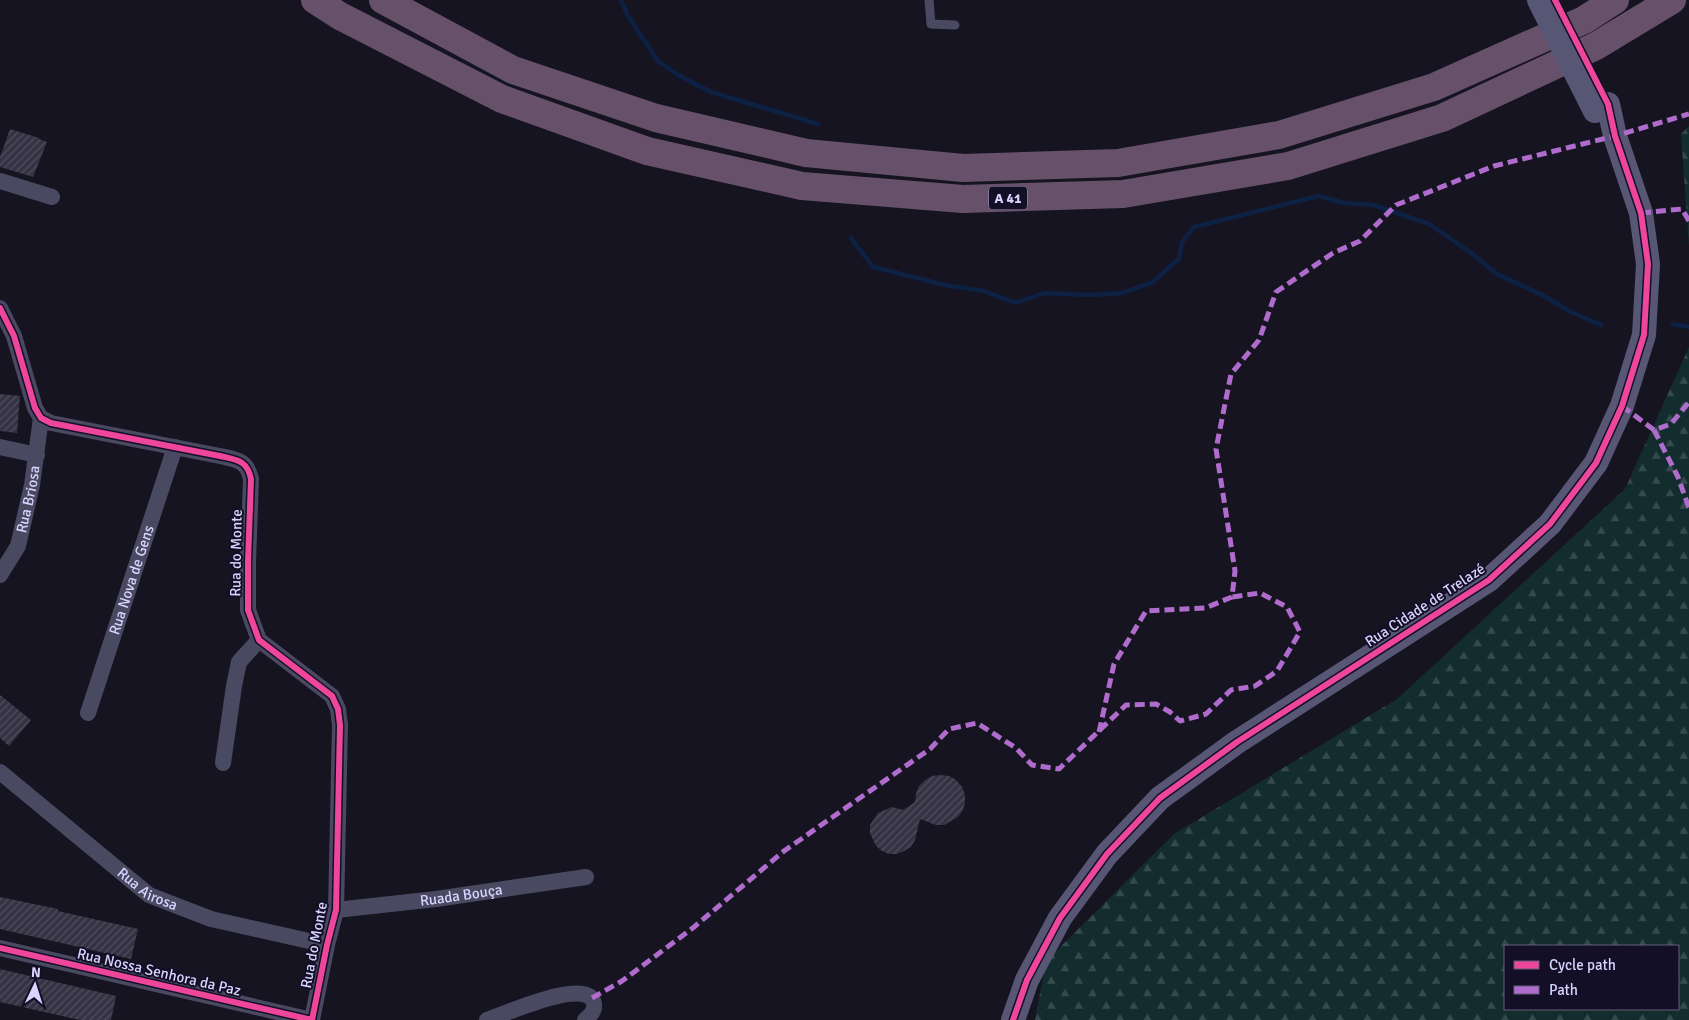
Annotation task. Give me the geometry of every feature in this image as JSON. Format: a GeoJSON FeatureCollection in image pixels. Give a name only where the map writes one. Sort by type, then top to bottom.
{"type":"FeatureCollection","features":[{"type":"Feature","properties":{"kind":"highway","name":"A 41"},"geometry":{"type":"LineString","coordinates":[[315,0],[340,16],[502,99],[647,151],[802,186],[963,199],[1123,194],[1288,166],[1442,118],[1596,46],[1672,0]]}},
{"type":"Feature","properties":{"kind":"highway","name":"A 41"},"geometry":{"type":"LineString","coordinates":[[384,0],[513,70],[656,118],[806,153],[963,168],[1118,163],[1279,135],[1434,87],[1584,20],[1615,0]]}},
{"type":"Feature","properties":{"kind":"street","name":"Rua Cidade de Trelazé"},"geometry":{"type":"LineString","coordinates":[[1539,0],[1602,108]]}},
{"type":"Feature","properties":{"kind":"street","name":"Rua Cidade de Trelazé"},"geometry":{"type":"LineString","coordinates":[[1013,1020],[1027,980],[1060,918],[1107,854],[1160,798],[1238,742],[1489,580],[1550,524],[1596,463],[1622,406],[1644,334],[1648,264],[1641,213],[1615,136],[1555,0]]}},
{"type":"Feature","properties":{"kind":"street"},"geometry":{"type":"LineString","coordinates":[[0,181],[52,197]]}},
{"type":"Feature","properties":{"kind":"street"},"geometry":{"type":"LineString","coordinates":[[0,308],[14,336],[35,408],[41,418]]}},
{"type":"Feature","properties":{"kind":"street","name":"Rua do Monte"},"geometry":{"type":"LineString","coordinates":[[41,418],[51,423],[175,446],[241,461],[249,469],[251,479],[248,610],[260,640],[332,696],[338,709],[340,725],[336,910],[326,945],[312,1020]]}},
{"type":"Feature","properties":{"kind":"street","name":"Rua Briosa"},"geometry":{"type":"LineString","coordinates":[[0,575],[18,546],[32,485],[41,418]]}},
{"type":"Feature","properties":{"kind":"street","name":"Rua Nova de Gens"},"geometry":{"type":"LineString","coordinates":[[88,714],[175,446]]}},
{"type":"Feature","properties":{"kind":"street"},"geometry":{"type":"LineString","coordinates":[[0,447],[36,455]]}},
{"type":"Feature","properties":{"kind":"street"},"geometry":{"type":"LineString","coordinates":[[223,763],[239,662],[260,640]]}},
{"type":"Feature","properties":{"kind":"street","name":"Rua Airosa"},"geometry":{"type":"LineString","coordinates":[[0,772],[149,895],[211,919],[326,945]]}},
{"type":"Feature","properties":{"kind":"street","name":"Ruada Bouça"},"geometry":{"type":"LineString","coordinates":[[336,910],[436,900],[586,877]]}},
{"type":"Feature","properties":{"kind":"street","name":"Rua Nossa Senhora da Paz"},"geometry":{"type":"LineString","coordinates":[[0,948],[312,1020]]}},
{"type":"Feature","properties":{"kind":"street"},"geometry":{"type":"LineString","coordinates":[[487,1020],[561,994],[574,992],[585,994],[592,998],[594,1004],[593,1011],[585,1020]]}},
{"type":"Feature","properties":{"kind":"lane"},"geometry":{"type":"LineString","coordinates":[[929,0],[931,24],[956,25]]}},
{"type":"Feature","properties":{"kind":"green space"},"geometry":{"type":"Polygon","coordinates":[[[1689,126],[1689,246],[1681,134],[1689,126]]]}},
{"type":"Feature","properties":{"kind":"green space"},"geometry":{"type":"Polygon","coordinates":[[[1689,347],[1689,1020],[1035,1020],[1046,961],[1174,834],[1397,699],[1625,489],[1689,347]]]}},
{"type":"Feature","properties":{"kind":"building"},"geometry":{"type":"Polygon","coordinates":[[[10,129],[47,142],[33,177],[0,167],[0,157],[10,129]]]}},
{"type":"Feature","properties":{"kind":"building"},"geometry":{"type":"Polygon","coordinates":[[[0,394],[20,396],[17,433],[0,431],[0,394]]]}},
{"type":"Feature","properties":{"kind":"building"},"geometry":{"type":"Polygon","coordinates":[[[0,695],[31,720],[9,746],[0,738],[0,695]]]}},
{"type":"Feature","properties":{"kind":"building"},"geometry":{"type":"Polygon","coordinates":[[[932,776],[949,776],[962,787],[965,803],[958,817],[944,825],[936,825],[920,819],[915,840],[911,847],[897,854],[889,854],[882,851],[876,846],[870,833],[870,825],[878,813],[892,807],[903,810],[915,802],[919,786],[925,780],[932,776]]]}},
{"type":"Feature","properties":{"kind":"building"},"geometry":{"type":"Polygon","coordinates":[[[0,897],[138,929],[131,959],[0,929],[0,897]]]}},
{"type":"Feature","properties":{"kind":"building"},"geometry":{"type":"Polygon","coordinates":[[[0,969],[116,996],[111,1020],[80,1020],[0,1002],[0,969]]]}},
{"type":"Feature","properties":{"kind":"waterway"},"geometry":{"type":"LineString","coordinates":[[621,0],[628,16],[658,61],[678,75],[711,92],[818,124]]}},
{"type":"Feature","properties":{"kind":"waterway"},"geometry":{"type":"LineString","coordinates":[[851,238],[873,267],[945,285],[984,291],[1016,303],[1044,293],[1090,295],[1122,293],[1153,282],[1179,259],[1182,242],[1194,227],[1318,196],[1344,203],[1374,205],[1429,224],[1470,252],[1497,274],[1542,295],[1571,312],[1601,325]]}},
{"type":"Feature","properties":{"kind":"waterway"},"geometry":{"type":"LineString","coordinates":[[1673,324],[1689,327]]}},
{"type":"Feature","properties":{"kind":"marked path"},"geometry":{"type":"LineString","coordinates":[[1099,732],[1114,664],[1146,611],[1205,608],[1232,597],[1235,571],[1216,449],[1231,374],[1259,340],[1276,292],[1333,253],[1360,241],[1396,205],[1494,166],[1615,136],[1689,114]]}},
{"type":"Feature","properties":{"kind":"marked path"},"geometry":{"type":"LineString","coordinates":[[1641,213],[1682,209],[1689,221]]}},
{"type":"Feature","properties":{"kind":"marked path"},"geometry":{"type":"LineString","coordinates":[[1622,406],[1654,430],[1671,424],[1689,402]]}},
{"type":"Feature","properties":{"kind":"marked path"},"geometry":{"type":"LineString","coordinates":[[1654,430],[1678,477],[1689,508]]}},
{"type":"Feature","properties":{"kind":"marked path"},"geometry":{"type":"LineString","coordinates":[[592,998],[622,981],[694,927],[784,851],[930,749],[949,729],[977,723],[1016,748],[1032,765],[1059,769],[1126,705],[1156,704],[1170,712],[1180,721],[1206,714],[1231,690],[1255,686],[1277,671],[1300,632],[1287,607],[1260,593],[1232,597]]}},
{"type":"Feature","properties":{"kind":"cycle path"},"geometry":{"type":"LineString","coordinates":[[1013,1020],[1027,980],[1060,918],[1107,854],[1160,798],[1237,742],[1489,580],[1550,524],[1596,463],[1622,406],[1644,335],[1648,264],[1641,213],[1615,136],[1608,104],[1555,0]]}},
{"type":"Feature","properties":{"kind":"cycle path"},"geometry":{"type":"LineString","coordinates":[[0,308],[14,336],[35,408],[41,418],[51,423],[231,459],[244,464],[251,479],[248,610],[259,640],[332,696],[338,709],[340,725],[336,910],[312,1020],[0,948]]}}]}
